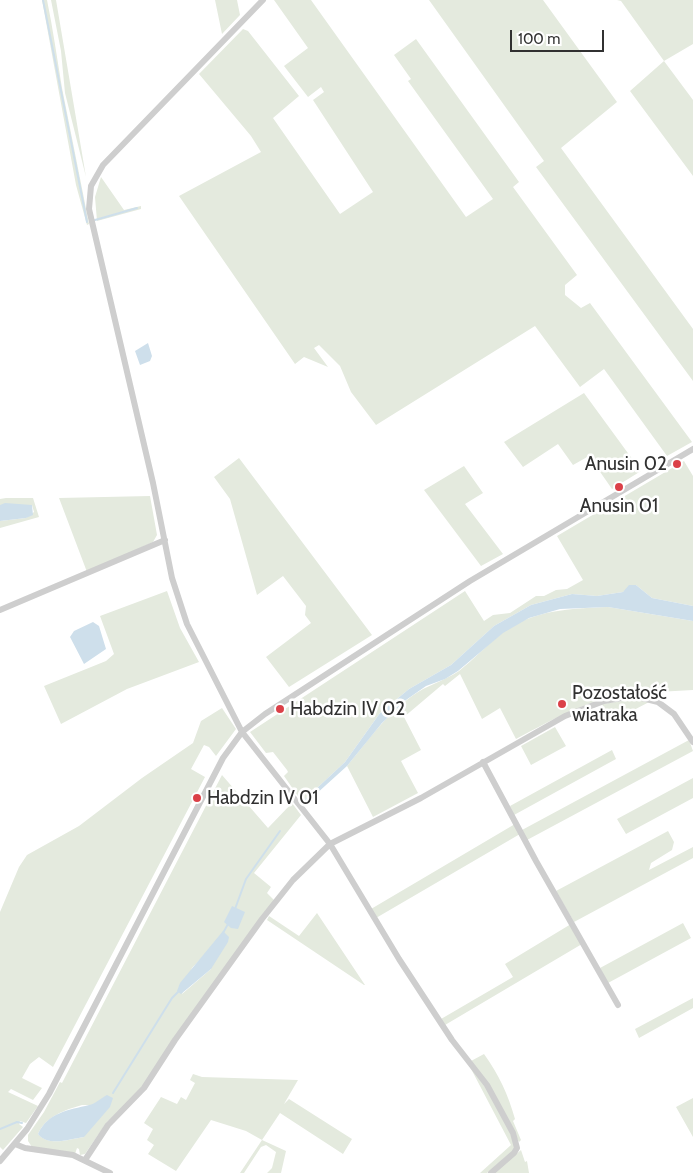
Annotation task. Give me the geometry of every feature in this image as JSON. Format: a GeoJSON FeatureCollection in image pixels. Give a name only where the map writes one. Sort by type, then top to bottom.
{"type":"FeatureCollection","features":[{"type":"Feature","properties":{"kind":"street"},"geometry":{"type":"LineString","coordinates":[[263,0],[110,156],[97,173],[88,197],[89,209],[181,609],[242,732],[330,844],[385,938],[452,1040],[487,1086],[513,1133],[516,1150],[491,1173]]}},
{"type":"Feature","properties":{"kind":"street"},"geometry":{"type":"LineString","coordinates":[[0,1161],[15,1144],[50,1094],[223,758],[242,732],[272,709],[470,581],[693,449]]}},
{"type":"Feature","properties":{"kind":"street"},"geometry":{"type":"LineString","coordinates":[[0,610],[165,540]]}},
{"type":"Feature","properties":{"kind":"street"},"geometry":{"type":"LineString","coordinates":[[85,1160],[108,1125],[144,1088],[175,1040],[266,914],[293,880],[330,844],[421,798],[579,710],[604,701],[626,696],[648,698],[666,706],[693,742]]}},
{"type":"Feature","properties":{"kind":"street"},"geometry":{"type":"LineString","coordinates":[[483,762],[536,861],[618,1005]]}},
{"type":"Feature","properties":{"kind":"street"},"geometry":{"type":"LineString","coordinates":[[15,1144],[25,1148],[66,1153],[110,1173]]}},
{"type":"Feature","properties":{"kind":"shaded area"},"geometry":{"type":"Polygon","coordinates":[[[42,0],[47,0],[89,224],[87,225],[76,185],[42,0]]]}},
{"type":"Feature","properties":{"kind":"shaded area"},"geometry":{"type":"Polygon","coordinates":[[[51,0],[56,0],[86,177],[65,93],[61,51],[51,0]]]}},
{"type":"Feature","properties":{"kind":"shaded area"},"geometry":{"type":"Polygon","coordinates":[[[215,0],[237,0],[240,15],[222,34],[215,0]]]}},
{"type":"Feature","properties":{"kind":"shaded area"},"geometry":{"type":"Polygon","coordinates":[[[274,0],[311,0],[466,217],[493,199],[408,81],[411,79],[394,55],[416,39],[519,182],[513,187],[577,275],[565,285],[565,295],[581,308],[590,303],[692,442],[667,456],[604,369],[580,387],[535,326],[376,425],[351,392],[340,366],[319,345],[314,348],[328,367],[304,357],[295,364],[179,196],[261,152],[251,136],[199,74],[243,29],[248,31],[299,96],[273,118],[340,214],[373,192],[313,100],[324,92],[321,87],[308,97],[284,66],[308,48],[274,0]]]}},
{"type":"Feature","properties":{"kind":"shaded area"},"geometry":{"type":"Polygon","coordinates":[[[429,0],[543,0],[617,102],[561,148],[693,329],[693,381],[536,167],[544,161],[429,0]]]}},
{"type":"Feature","properties":{"kind":"shaded area"},"geometry":{"type":"Polygon","coordinates":[[[617,0],[693,0],[693,44],[664,61],[621,1],[617,0]]]}},
{"type":"Feature","properties":{"kind":"shaded area"},"geometry":{"type":"Polygon","coordinates":[[[664,61],[693,100],[693,176],[630,91],[664,61]]]}},
{"type":"Feature","properties":{"kind":"shaded area"},"geometry":{"type":"Polygon","coordinates":[[[101,177],[124,210],[141,206],[141,209],[97,221],[95,197],[101,177]]]}},
{"type":"Feature","properties":{"kind":"shaded area"},"geometry":{"type":"Polygon","coordinates":[[[584,393],[641,471],[612,489],[589,456],[573,465],[558,444],[523,467],[504,442],[584,393]]]}},
{"type":"Feature","properties":{"kind":"shaded area"},"geometry":{"type":"Polygon","coordinates":[[[239,458],[372,635],[289,687],[266,657],[311,623],[305,615],[306,606],[283,576],[257,595],[230,499],[214,477],[239,458]]]}},
{"type":"Feature","properties":{"kind":"shaded area"},"geometry":{"type":"Polygon","coordinates":[[[684,461],[693,476],[693,606],[652,598],[636,585],[623,592],[597,596],[572,594],[531,605],[494,626],[451,665],[409,689],[380,713],[345,762],[302,802],[284,776],[288,772],[287,770],[273,752],[266,753],[250,732],[465,591],[484,621],[493,615],[510,613],[536,596],[544,596],[556,590],[567,589],[583,580],[557,536],[684,461]]]}},
{"type":"Feature","properties":{"kind":"shaded area"},"geometry":{"type":"Polygon","coordinates":[[[464,466],[483,493],[465,504],[503,554],[481,566],[424,490],[464,466]]]}},
{"type":"Feature","properties":{"kind":"shaded area"},"geometry":{"type":"Polygon","coordinates":[[[150,496],[157,535],[153,542],[87,572],[59,498],[150,496]]]}},
{"type":"Feature","properties":{"kind":"shaded area"},"geometry":{"type":"Polygon","coordinates":[[[33,498],[39,517],[0,528],[0,521],[26,518],[34,512],[32,505],[0,505],[0,499],[33,498]]]}},
{"type":"Feature","properties":{"kind":"shaded area"},"geometry":{"type":"Polygon","coordinates":[[[167,591],[180,628],[199,662],[127,689],[61,724],[44,686],[106,661],[114,654],[100,616],[167,591]]]}},
{"type":"Feature","properties":{"kind":"shaded area"},"geometry":{"type":"Polygon","coordinates":[[[608,607],[693,621],[693,690],[657,692],[656,696],[637,695],[600,700],[566,713],[516,739],[500,708],[482,719],[460,674],[445,686],[443,684],[404,717],[421,750],[401,761],[418,793],[373,817],[347,766],[394,711],[418,692],[459,671],[502,633],[514,625],[527,619],[553,612],[608,607]]]}},
{"type":"Feature","properties":{"kind":"shaded area"},"geometry":{"type":"Polygon","coordinates":[[[636,699],[651,701],[611,722],[602,704],[636,699]]]}},
{"type":"Feature","properties":{"kind":"shaded area"},"geometry":{"type":"Polygon","coordinates":[[[222,708],[236,729],[216,756],[209,747],[204,745],[191,769],[205,777],[53,1067],[39,1057],[30,1064],[22,1078],[42,1088],[33,1100],[11,1089],[8,1092],[38,1106],[26,1123],[20,1121],[19,1124],[23,1127],[3,1150],[0,1147],[0,912],[19,867],[27,855],[79,826],[142,778],[193,743],[201,721],[222,708]]]}},
{"type":"Feature","properties":{"kind":"shaded area"},"geometry":{"type":"Polygon","coordinates":[[[555,727],[566,746],[531,765],[521,746],[555,727]]]}},
{"type":"Feature","properties":{"kind":"shaded area"},"geometry":{"type":"Polygon","coordinates":[[[689,740],[693,751],[527,840],[522,830],[689,740]]]}},
{"type":"Feature","properties":{"kind":"shaded area"},"geometry":{"type":"Polygon","coordinates":[[[612,750],[616,759],[514,815],[510,806],[612,750]]]}},
{"type":"Feature","properties":{"kind":"shaded area"},"geometry":{"type":"Polygon","coordinates":[[[222,775],[268,828],[292,803],[301,815],[254,873],[271,887],[267,893],[274,900],[139,1091],[107,1122],[85,1154],[80,1155],[77,1148],[75,1154],[32,1147],[28,1141],[28,1135],[44,1112],[60,1082],[62,1083],[222,775]],[[210,949],[192,968],[182,994],[211,969],[210,949]],[[82,1105],[51,1118],[38,1134],[43,1138],[54,1141],[84,1137],[91,1105],[82,1105]]]}},
{"type":"Feature","properties":{"kind":"shaded area"},"geometry":{"type":"Polygon","coordinates":[[[693,778],[693,798],[626,834],[617,819],[693,778]]]}},
{"type":"Feature","properties":{"kind":"shaded area"},"geometry":{"type":"Polygon","coordinates":[[[515,824],[520,834],[376,918],[371,909],[515,824]]]}},
{"type":"Feature","properties":{"kind":"shaded area"},"geometry":{"type":"Polygon","coordinates":[[[668,831],[674,842],[672,850],[651,863],[649,870],[693,847],[693,858],[574,922],[556,891],[668,831]]]}},
{"type":"Feature","properties":{"kind":"shaded area"},"geometry":{"type":"Polygon","coordinates":[[[317,913],[365,985],[267,920],[269,916],[299,936],[317,913]]]}},
{"type":"Feature","properties":{"kind":"shaded area"},"geometry":{"type":"Polygon","coordinates":[[[683,923],[691,938],[608,983],[600,968],[683,923]]]}},
{"type":"Feature","properties":{"kind":"shaded area"},"geometry":{"type":"Polygon","coordinates":[[[571,924],[582,944],[445,1025],[441,1019],[513,977],[505,964],[571,924]]]}},
{"type":"Feature","properties":{"kind":"shaded area"},"geometry":{"type":"Polygon","coordinates":[[[693,998],[693,1008],[639,1038],[635,1029],[693,998]]]}},
{"type":"Feature","properties":{"kind":"shaded area"},"geometry":{"type":"Polygon","coordinates":[[[484,1054],[499,1077],[506,1093],[515,1119],[513,1121],[521,1140],[519,1142],[471,1061],[484,1054]]]}},
{"type":"Feature","properties":{"kind":"shaded area"},"geometry":{"type":"Polygon","coordinates":[[[469,1065],[497,1105],[508,1127],[515,1149],[487,1173],[480,1173],[511,1145],[469,1065]]]}},
{"type":"Feature","properties":{"kind":"shaded area"},"geometry":{"type":"Polygon","coordinates":[[[193,1074],[202,1077],[298,1080],[284,1104],[289,1099],[352,1139],[343,1154],[280,1113],[262,1140],[246,1131],[211,1120],[176,1171],[148,1154],[154,1145],[147,1140],[153,1129],[144,1123],[161,1097],[177,1104],[181,1097],[186,1100],[195,1083],[190,1080],[193,1074]]]}},
{"type":"Feature","properties":{"kind":"shaded area"},"geometry":{"type":"Polygon","coordinates":[[[693,1098],[693,1137],[676,1107],[693,1098]]]}},
{"type":"Feature","properties":{"kind":"shaded area"},"geometry":{"type":"Polygon","coordinates":[[[262,1140],[286,1151],[281,1173],[267,1173],[272,1168],[276,1152],[266,1145],[261,1147],[244,1173],[240,1173],[262,1140]]]}},
{"type":"Feature","properties":{"kind":"shaded area"},"geometry":{"type":"Polygon","coordinates":[[[521,1150],[525,1162],[527,1161],[529,1173],[494,1173],[521,1150]]]}},
{"type":"Feature","properties":{"kind":"water"},"geometry":{"type":"Polygon","coordinates":[[[148,343],[152,356],[150,361],[140,365],[135,351],[148,343]]]}},
{"type":"Feature","properties":{"kind":"water"},"geometry":{"type":"Polygon","coordinates":[[[5,503],[32,505],[33,515],[26,518],[0,521],[0,505],[5,503]]]}},
{"type":"Feature","properties":{"kind":"water"},"geometry":{"type":"Polygon","coordinates":[[[629,585],[636,585],[652,598],[693,606],[693,621],[608,607],[560,609],[529,618],[503,633],[458,671],[445,679],[426,686],[406,700],[382,723],[347,766],[304,805],[302,802],[345,762],[380,713],[409,689],[451,665],[494,626],[531,605],[572,594],[597,596],[623,592],[629,585]]]}},
{"type":"Feature","properties":{"kind":"water"},"geometry":{"type":"Polygon","coordinates":[[[93,622],[99,626],[106,649],[84,664],[70,637],[74,631],[93,622]]]}},
{"type":"Feature","properties":{"kind":"water"},"geometry":{"type":"Polygon","coordinates":[[[232,906],[245,912],[238,929],[231,928],[224,922],[232,906]]]}},
{"type":"Feature","properties":{"kind":"water"},"geometry":{"type":"Polygon","coordinates":[[[223,931],[229,937],[228,942],[211,969],[181,994],[177,991],[180,983],[223,931]]]}},
{"type":"Feature","properties":{"kind":"water"},"geometry":{"type":"Polygon","coordinates":[[[107,1095],[113,1098],[110,1107],[84,1137],[53,1141],[42,1138],[38,1134],[53,1116],[91,1104],[107,1095]]]}},
{"type":"Feature","properties":{"kind":"waterway"},"geometry":{"type":"LineString","coordinates":[[43,0],[87,222]]}},
{"type":"Feature","properties":{"kind":"waterway"},"geometry":{"type":"LineString","coordinates":[[95,220],[137,208]]}},
{"type":"Feature","properties":{"kind":"waterway"},"geometry":{"type":"LineString","coordinates":[[235,909],[246,879],[280,831]]}},
{"type":"Feature","properties":{"kind":"waterway"},"geometry":{"type":"LineString","coordinates":[[223,933],[228,924]]}},
{"type":"Feature","properties":{"kind":"waterway"},"geometry":{"type":"LineString","coordinates":[[113,1093],[172,998],[180,990]]}},
{"type":"Feature","properties":{"kind":"waterway"},"geometry":{"type":"LineString","coordinates":[[0,1129],[17,1122],[22,1123]]}},
{"type":"Feature","properties":{"kind":"place","name":"Anusin 02"},"geometry":{"type":"Point","coordinates":[677,464]}},
{"type":"Feature","properties":{"kind":"place","name":"Anusin 01"},"geometry":{"type":"Point","coordinates":[619,487]}},
{"type":"Feature","properties":{"kind":"place","name":"Pozostałość wiatraka"},"geometry":{"type":"Point","coordinates":[562,704]}},
{"type":"Feature","properties":{"kind":"place","name":"Habdzin IV 02"},"geometry":{"type":"Point","coordinates":[280,709]}},
{"type":"Feature","properties":{"kind":"place","name":"Habdzin IV 01"},"geometry":{"type":"Point","coordinates":[197,798]}}]}
